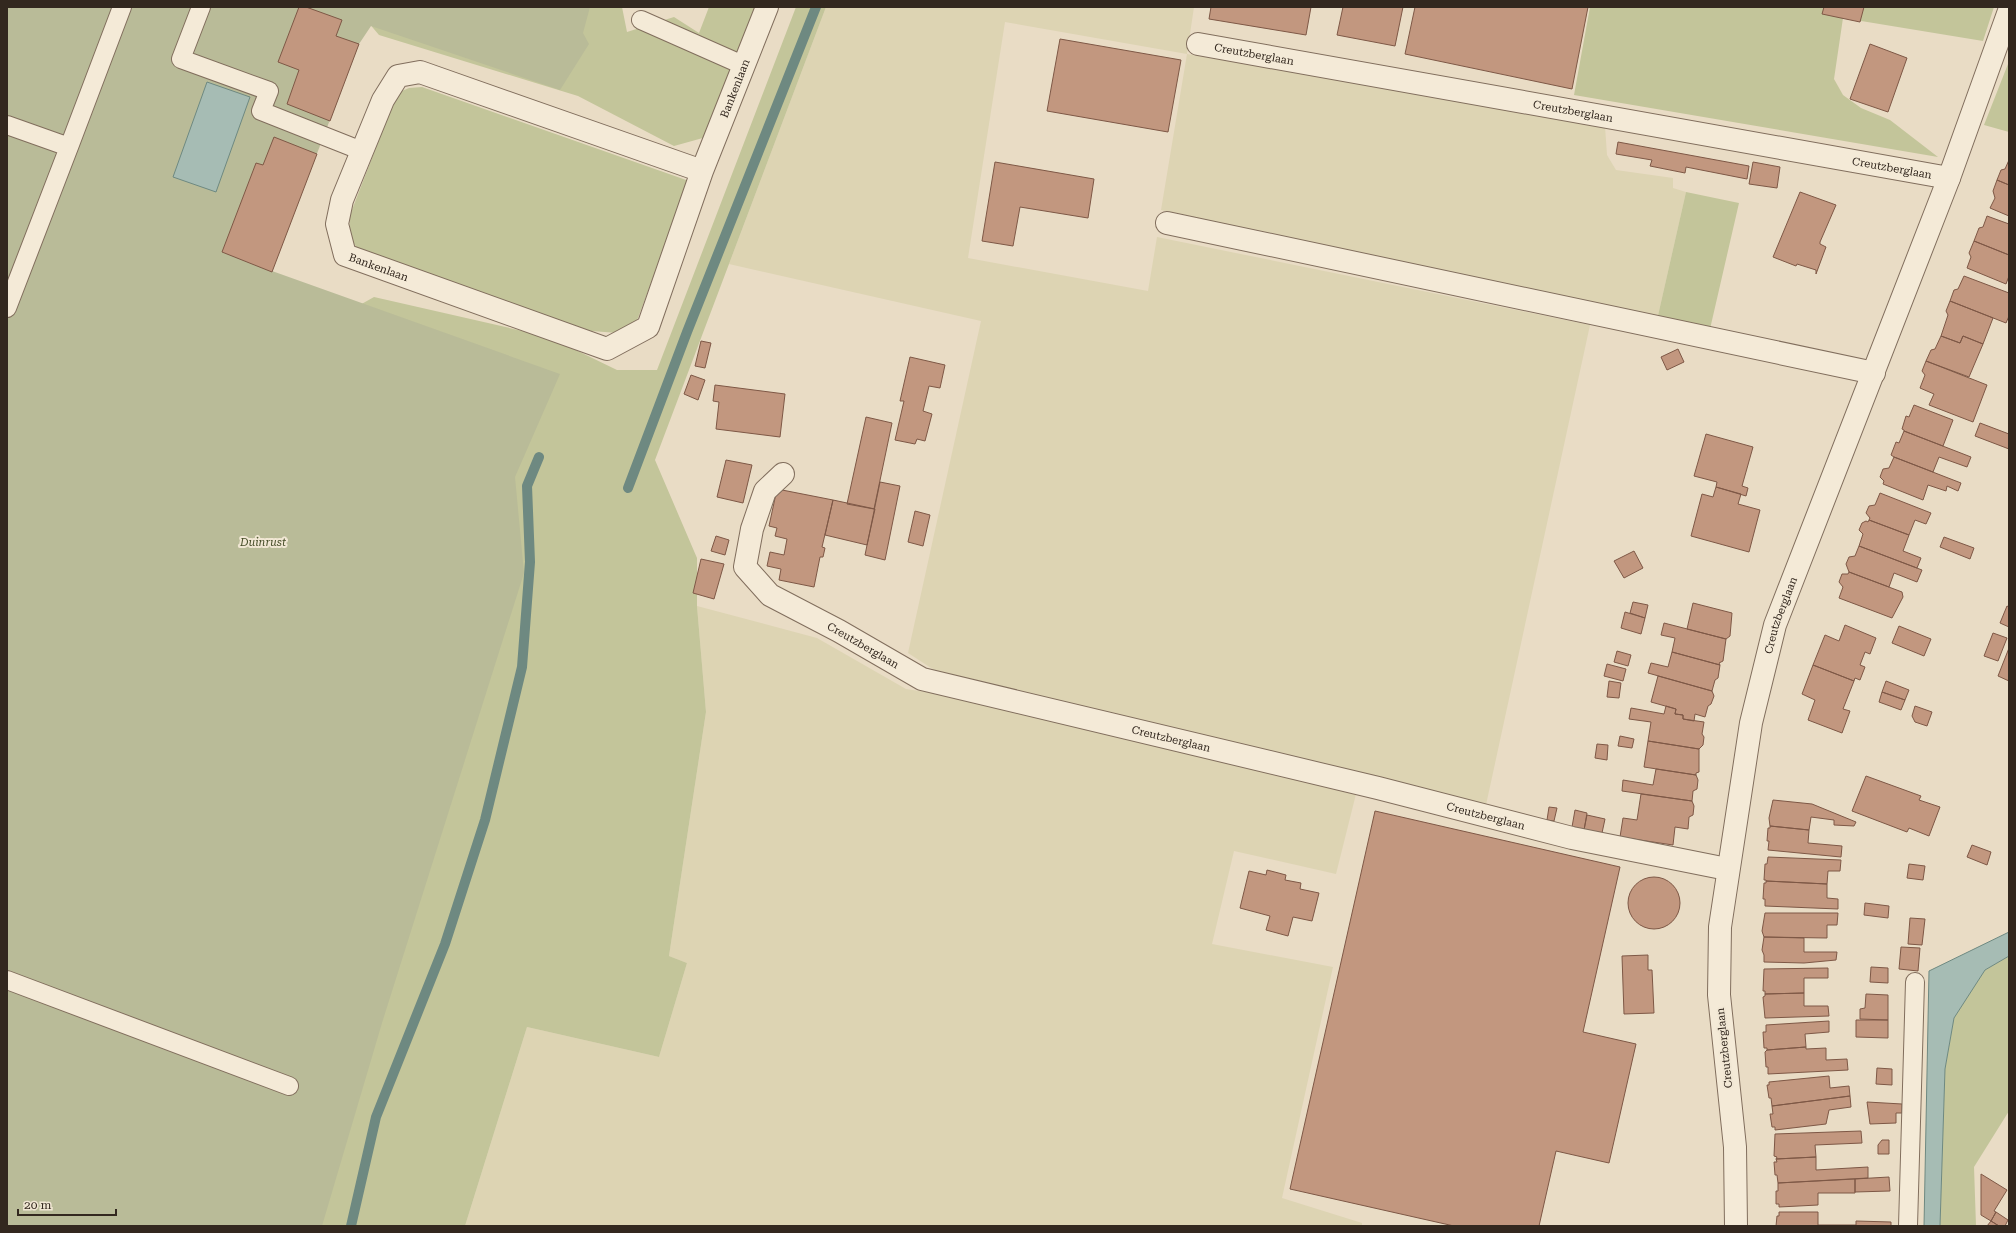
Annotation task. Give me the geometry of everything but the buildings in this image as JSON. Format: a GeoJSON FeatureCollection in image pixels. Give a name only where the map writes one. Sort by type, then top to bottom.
{"type":"FeatureCollection","features":[{"type":"Feature","properties":{"kind":"street","name":"Bankenlaan"},"geometry":{"type":"LineString","coordinates":[[702,170],[420,72],[398,76],[383,100],[342,200],[337,224],[345,255],[607,349],[648,327],[702,170],[767,7]]}},
{"type":"Feature","properties":{"kind":"street","name":"Creutzberglaan"},"geometry":{"type":"LineString","coordinates":[[1736,1226],[1735,1147],[1719,995],[1720,927],[1727,869],[1751,723],[1775,625],[1949,178],[2003,47],[2009,11]]}},
{"type":"Feature","properties":{"kind":"street","name":"Creutzberglaan"},"geometry":{"type":"LineString","coordinates":[[1198,44],[1949,178]]}},
{"type":"Feature","properties":{"kind":"street"},"geometry":{"type":"LineString","coordinates":[[1167,223],[1874,373]]}},
{"type":"Feature","properties":{"kind":"street","name":"Creutzberglaan"},"geometry":{"type":"LineString","coordinates":[[784,474],[765,491],[752,529],[745,567],[770,595],[839,631],[922,679],[1378,788],[1572,838],[1727,869]]}},
{"type":"Feature","properties":{"kind":"lane"},"geometry":{"type":"LineString","coordinates":[[7,308],[122,7]]}},
{"type":"Feature","properties":{"kind":"lane"},"geometry":{"type":"LineString","coordinates":[[201,7],[181,59],[269,91],[261,111],[362,151]]}},
{"type":"Feature","properties":{"kind":"lane"},"geometry":{"type":"LineString","coordinates":[[641,20],[744,66]]}},
{"type":"Feature","properties":{"kind":"lane"},"geometry":{"type":"LineString","coordinates":[[7,125],[69,147]]}},
{"type":"Feature","properties":{"kind":"lane"},"geometry":{"type":"LineString","coordinates":[[7,980],[289,1086]]}},
{"type":"Feature","properties":{"kind":"lane"},"geometry":{"type":"LineString","coordinates":[[1908,1226],[1915,982]]}},
{"type":"Feature","properties":{"kind":"shaded area"},"geometry":{"type":"Polygon","coordinates":[[[826,7],[1194,7],[1187,54],[1005,22],[968,258],[1148,291],[1157,237],[1590,325],[1486,805],[1281,753],[942,675],[908,653],[981,321],[729,264],[826,7]]]}},
{"type":"Feature","properties":{"kind":"shaded area"},"geometry":{"type":"Polygon","coordinates":[[[1187,54],[1605,126],[1607,155],[1616,170],[1673,178],[1673,188],[1686,192],[1657,320],[1161,210],[1187,54]]]}},
{"type":"Feature","properties":{"kind":"shaded area"},"geometry":{"type":"Polygon","coordinates":[[[697,606],[817,638],[906,689],[965,698],[1357,790],[1336,874],[1234,851],[1212,944],[1333,967],[1282,1198],[1362,1223],[1362,1226],[465,1226],[527,1027],[659,1057],[687,963],[669,956],[706,712],[697,606]]]}},
{"type":"Feature","properties":{"kind":"green space","name":"Duinrust"},"geometry":{"type":"Polygon","coordinates":[[[7,7],[590,7],[583,33],[589,44],[560,90],[371,26],[359,44],[272,271],[560,374],[515,477],[524,573],[382,1023],[322,1226],[7,1226],[7,7]]]}},
{"type":"Feature","properties":{"kind":"green space"},"geometry":{"type":"Polygon","coordinates":[[[359,7],[622,7],[627,32],[674,17],[699,33],[709,7],[756,7],[710,136],[674,146],[578,96],[379,35],[357,9],[359,7]]]}},
{"type":"Feature","properties":{"kind":"green space"},"geometry":{"type":"Polygon","coordinates":[[[796,7],[826,7],[655,460],[697,558],[697,606],[706,712],[669,956],[687,963],[659,1057],[527,1027],[465,1226],[275,1226],[7,519],[310,333],[374,297],[549,337],[617,370],[657,370],[796,7]]]}},
{"type":"Feature","properties":{"kind":"green space"},"geometry":{"type":"Polygon","coordinates":[[[1590,7],[1994,7],[1983,41],[1843,18],[1834,79],[1843,95],[1861,108],[1890,120],[1938,157],[1574,95],[1590,7]]]}},
{"type":"Feature","properties":{"kind":"green space"},"geometry":{"type":"Polygon","coordinates":[[[2009,64],[2009,132],[1984,125],[2009,64]]]}},
{"type":"Feature","properties":{"kind":"green space"},"geometry":{"type":"Polygon","coordinates":[[[422,87],[689,181],[632,334],[591,331],[362,254],[349,238],[350,215],[397,93],[409,88],[422,87]]]}},
{"type":"Feature","properties":{"kind":"green space"},"geometry":{"type":"Polygon","coordinates":[[[1686,192],[1739,203],[1710,329],[1657,320],[1686,192]]]}},
{"type":"Feature","properties":{"kind":"green space"},"geometry":{"type":"Polygon","coordinates":[[[2009,956],[2009,1111],[1974,1167],[1976,1226],[1940,1226],[1945,1069],[1954,1017],[1985,970],[2009,956]]]}},
{"type":"Feature","properties":{"kind":"water"},"geometry":{"type":"Polygon","coordinates":[[[207,82],[250,97],[216,192],[173,177],[207,82]]]}},
{"type":"Feature","properties":{"kind":"water"},"geometry":{"type":"Polygon","coordinates":[[[2009,932],[2009,956],[1985,970],[1954,1018],[1945,1069],[1940,1226],[1924,1226],[1929,971],[2009,932]]]}},
{"type":"Feature","properties":{"kind":"waterway"},"geometry":{"type":"LineString","coordinates":[[628,488],[687,332],[816,7]]}},
{"type":"Feature","properties":{"kind":"waterway"},"geometry":{"type":"LineString","coordinates":[[351,1226],[376,1117],[445,944],[485,820],[522,667],[530,562],[527,486],[539,457]]}}]}
